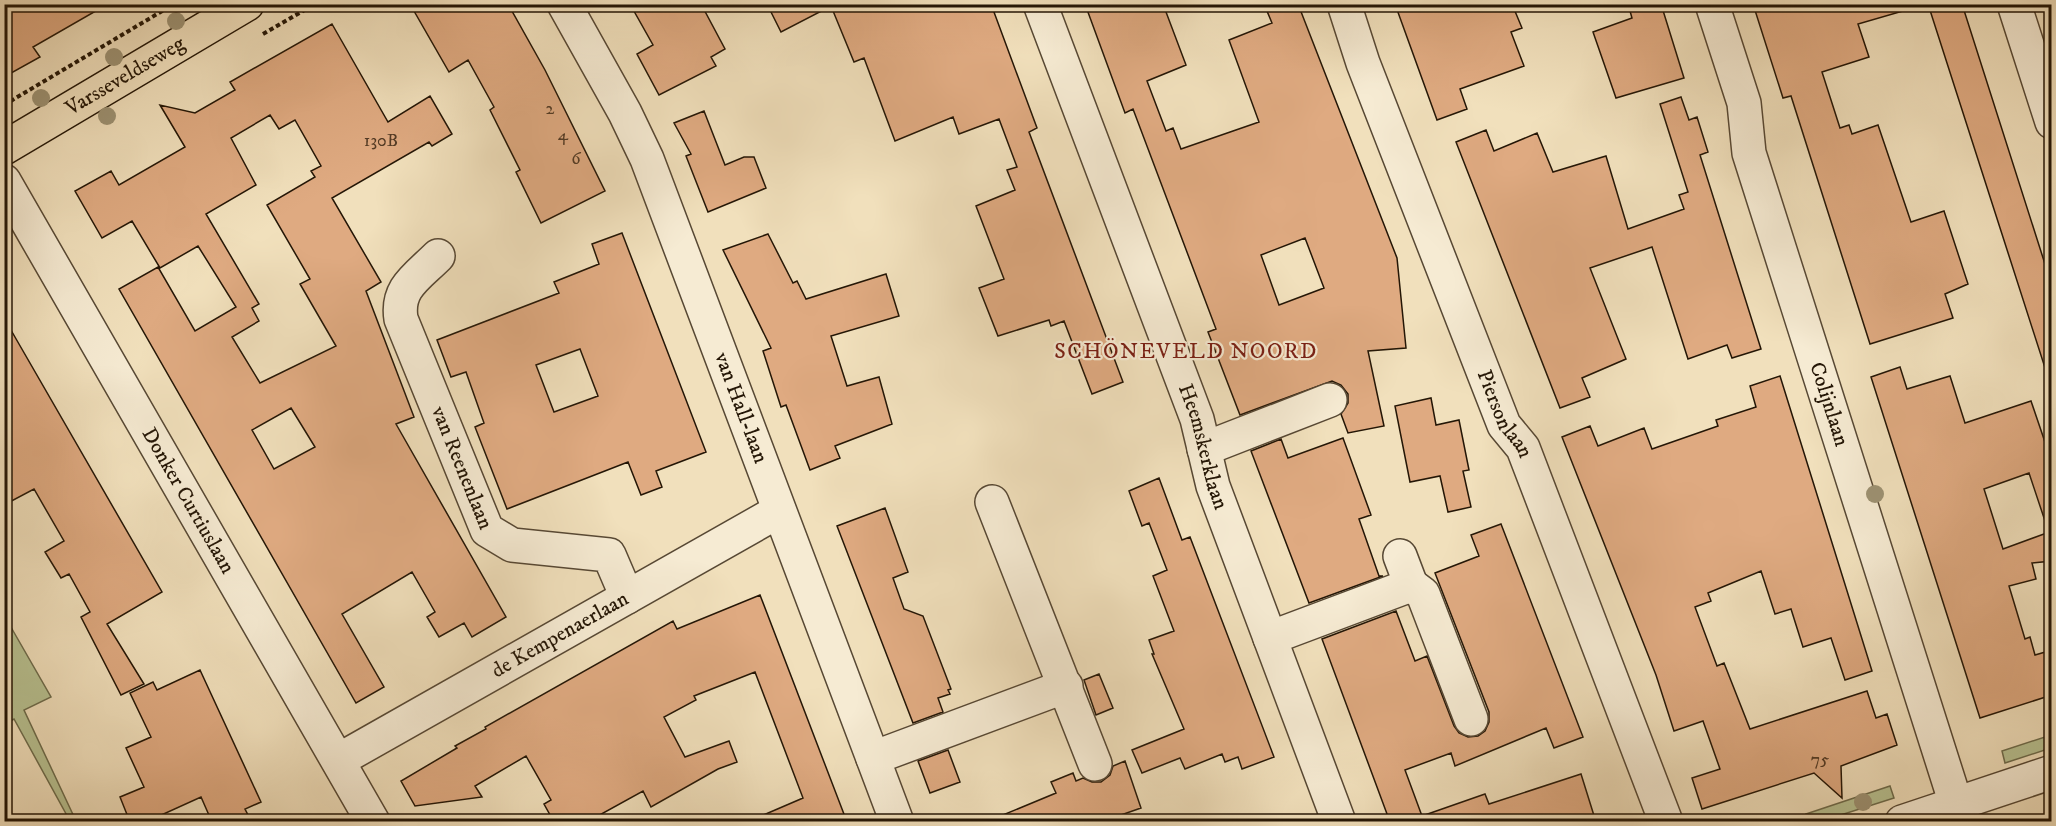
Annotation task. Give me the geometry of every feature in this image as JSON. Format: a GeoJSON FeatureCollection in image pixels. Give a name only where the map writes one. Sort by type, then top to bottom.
{"type":"FeatureCollection","features":[{"type":"Feature","properties":{"kind":"main road","name":"Varsseveldseweg"},"geometry":{"type":"LineString","coordinates":[[4,148],[248,4]]}},
{"type":"Feature","properties":{"kind":"street","name":"van Hall-laan"},"geometry":{"type":"LineString","coordinates":[[564,4],[625,113],[647,159],[897,822]]}},
{"type":"Feature","properties":{"kind":"street","name":"Heemskerklaan"},"geometry":{"type":"LineString","coordinates":[[1040,4],[1197,419],[1213,486],[1339,822]]}},
{"type":"Feature","properties":{"kind":"street","name":"Piersonlaan"},"geometry":{"type":"LineString","coordinates":[[1344,4],[1367,75],[1504,425],[1523,448],[1666,822]]}},
{"type":"Feature","properties":{"kind":"street","name":"Colijnlaan"},"geometry":{"type":"LineString","coordinates":[[1712,4],[1744,103],[1749,153],[1956,804]]}},
{"type":"Feature","properties":{"kind":"street"},"geometry":{"type":"LineString","coordinates":[[2014,4],[2052,122]]}},
{"type":"Feature","properties":{"kind":"street","name":"Donker Curtiuslaan"},"geometry":{"type":"LineString","coordinates":[[4,181],[374,822]]}},
{"type":"Feature","properties":{"kind":"street","name":"van Reenenlaan"},"geometry":{"type":"LineString","coordinates":[[438,256],[403,291],[398,303],[401,319],[487,531],[512,544],[609,555],[627,597]]}},
{"type":"Feature","properties":{"kind":"street"},"geometry":{"type":"LineString","coordinates":[[1204,449],[1330,400]]}},
{"type":"Feature","properties":{"kind":"street"},"geometry":{"type":"LineString","coordinates":[[992,502],[1020,580],[1028,588],[1095,764]]}},
{"type":"Feature","properties":{"kind":"street","name":"de Kempenaerlaan"},"geometry":{"type":"LineString","coordinates":[[339,760],[779,511]]}},
{"type":"Feature","properties":{"kind":"street"},"geometry":{"type":"LineString","coordinates":[[1270,638],[1406,571],[1423,594],[1471,720]]}},
{"type":"Feature","properties":{"kind":"street"},"geometry":{"type":"LineString","coordinates":[[873,758],[1066,686]]}},
{"type":"Feature","properties":{"kind":"street"},"geometry":{"type":"LineString","coordinates":[[1902,822],[2052,772]]}},
{"type":"Feature","properties":{"kind":"path"},"geometry":{"type":"LineString","coordinates":[[4,105],[174,4]]}},
{"type":"Feature","properties":{"kind":"green space"},"geometry":{"type":"Polygon","coordinates":[[[4,615],[51,697],[24,710],[76,821],[70,821],[14,719],[5,724],[4,615]]]}},
{"type":"Feature","properties":{"kind":"green space"},"geometry":{"type":"Polygon","coordinates":[[[2051,735],[2051,748],[2005,763],[2002,751],[2051,735]]]}},
{"type":"Feature","properties":{"kind":"green space"},"geometry":{"type":"Polygon","coordinates":[[[1890,786],[1894,798],[1822,821],[1809,821],[1806,814],[1890,786]]]}},
{"type":"Feature","properties":{"kind":"building"},"geometry":{"type":"Polygon","coordinates":[[[4,4],[108,4],[33,47],[40,57],[4,77],[4,4]]]}},
{"type":"Feature","properties":{"kind":"building"},"geometry":{"type":"Polygon","coordinates":[[[410,4],[508,4],[545,70],[605,191],[541,223],[516,172],[520,170],[490,110],[494,107],[468,60],[449,72],[410,4]]]}},
{"type":"Feature","properties":{"kind":"building"},"geometry":{"type":"Polygon","coordinates":[[[630,4],[701,4],[725,49],[711,57],[716,66],[659,95],[637,54],[653,45],[630,4]]]}},
{"type":"Feature","properties":{"kind":"building"},"geometry":{"type":"Polygon","coordinates":[[[767,4],[991,4],[1037,128],[1029,132],[1123,382],[1092,394],[1064,321],[1051,326],[1049,320],[998,336],[979,288],[1004,279],[976,206],[1015,190],[1007,170],[1017,167],[999,119],[959,134],[953,117],[895,141],[864,58],[854,62],[831,6],[781,32],[767,4]]]}},
{"type":"Feature","properties":{"kind":"building"},"geometry":{"type":"Polygon","coordinates":[[[1085,4],[1163,4],[1186,65],[1147,81],[1166,131],[1173,128],[1181,149],[1259,122],[1229,40],[1272,23],[1264,4],[1298,4],[1397,258],[1406,348],[1368,351],[1384,426],[1348,433],[1341,414],[1348,403],[1348,394],[1341,385],[1332,381],[1240,415],[1208,332],[1216,329],[1133,109],[1125,113],[1085,4]],[[1305,238],[1261,255],[1279,305],[1324,288],[1305,238]]]}},
{"type":"Feature","properties":{"kind":"building"},"geometry":{"type":"Polygon","coordinates":[[[1395,4],[1512,4],[1522,28],[1511,32],[1524,66],[1460,89],[1467,109],[1437,120],[1395,4]]]}},
{"type":"Feature","properties":{"kind":"building"},"geometry":{"type":"Polygon","coordinates":[[[1628,4],[1661,4],[1684,78],[1616,98],[1593,32],[1632,18],[1628,4]]]}},
{"type":"Feature","properties":{"kind":"building"},"geometry":{"type":"Polygon","coordinates":[[[1753,4],[1902,4],[1903,11],[1858,24],[1869,57],[1822,72],[1840,128],[1849,125],[1852,134],[1878,125],[1911,222],[1944,211],[1968,284],[1945,294],[1953,318],[1870,344],[1791,96],[1783,98],[1753,4]]]}},
{"type":"Feature","properties":{"kind":"building"},"geometry":{"type":"Polygon","coordinates":[[[1928,4],[1962,4],[2052,286],[2052,374],[2047,374],[1928,4]]]}},
{"type":"Feature","properties":{"kind":"building"},"geometry":{"type":"Polygon","coordinates":[[[332,24],[388,122],[430,96],[452,134],[432,146],[429,142],[332,198],[381,282],[366,291],[414,417],[396,424],[506,617],[472,637],[464,623],[439,637],[427,617],[435,612],[412,572],[342,614],[384,687],[356,703],[119,289],[158,267],[195,331],[236,307],[198,246],[160,268],[132,221],[102,238],[75,191],[111,171],[119,185],[185,147],[160,105],[195,113],[235,90],[230,82],[332,24]],[[270,115],[231,138],[256,185],[206,214],[259,304],[252,308],[259,321],[232,337],[260,383],[336,346],[300,284],[310,279],[267,205],[315,177],[311,171],[321,166],[295,120],[279,129],[270,115]],[[291,408],[252,430],[274,469],[315,447],[291,408]]]}},
{"type":"Feature","properties":{"kind":"building"},"geometry":{"type":"Polygon","coordinates":[[[1681,97],[1689,120],[1697,117],[1708,152],[1700,155],[1761,349],[1732,358],[1727,345],[1688,359],[1652,247],[1590,268],[1626,359],[1582,378],[1590,397],[1560,408],[1456,142],[1486,130],[1494,151],[1537,133],[1553,172],[1606,156],[1628,229],[1684,209],[1679,195],[1688,192],[1660,104],[1681,97]]]}},
{"type":"Feature","properties":{"kind":"building"},"geometry":{"type":"Polygon","coordinates":[[[704,111],[725,165],[744,157],[754,157],[766,188],[708,212],[686,156],[691,154],[674,123],[704,111]]]}},
{"type":"Feature","properties":{"kind":"building"},"geometry":{"type":"Polygon","coordinates":[[[622,233],[706,452],[656,471],[662,487],[641,495],[628,462],[507,509],[475,427],[484,423],[466,372],[451,377],[437,340],[559,293],[554,282],[599,264],[592,244],[622,233]],[[580,349],[536,365],[554,412],[598,396],[580,349]]]}},
{"type":"Feature","properties":{"kind":"building"},"geometry":{"type":"Polygon","coordinates":[[[768,234],[793,283],[797,281],[806,299],[886,274],[899,316],[831,336],[847,386],[879,377],[892,424],[835,446],[840,458],[810,470],[786,405],[781,407],[763,351],[771,348],[723,250],[768,234]]]}},
{"type":"Feature","properties":{"kind":"building"},"geometry":{"type":"Polygon","coordinates":[[[4,318],[162,592],[107,624],[144,684],[121,695],[81,617],[90,612],[69,574],[61,578],[45,552],[64,541],[34,489],[4,505],[4,318]]]}},
{"type":"Feature","properties":{"kind":"building"},"geometry":{"type":"Polygon","coordinates":[[[1900,367],[1907,389],[1950,376],[1965,423],[2031,401],[2047,448],[2052,449],[2052,526],[2047,527],[2029,473],[1984,489],[2003,549],[2052,531],[2052,561],[2032,563],[2036,579],[2009,586],[2025,639],[2030,637],[2035,655],[2052,650],[2052,695],[1980,718],[1871,377],[1900,367]]]}},
{"type":"Feature","properties":{"kind":"building"},"geometry":{"type":"Polygon","coordinates":[[[1780,376],[1872,671],[1845,680],[1831,638],[1803,647],[1791,609],[1775,614],[1761,571],[1708,593],[1711,601],[1695,607],[1717,666],[1724,663],[1750,729],[1867,691],[1876,718],[1887,714],[1897,745],[1841,766],[1842,798],[1814,773],[1702,809],[1692,778],[1720,769],[1703,721],[1674,731],[1656,675],[1562,437],[1590,426],[1598,446],[1644,428],[1652,449],[1718,426],[1716,420],[1756,407],[1750,386],[1780,376]]]}},
{"type":"Feature","properties":{"kind":"building"},"geometry":{"type":"Polygon","coordinates":[[[1431,398],[1436,425],[1459,420],[1469,470],[1463,471],[1471,507],[1448,512],[1440,476],[1410,482],[1395,406],[1431,398]]]}},
{"type":"Feature","properties":{"kind":"building"},"geometry":{"type":"Polygon","coordinates":[[[1343,438],[1371,515],[1359,519],[1379,576],[1383,576],[1309,603],[1251,451],[1281,439],[1288,458],[1343,438]]]}},
{"type":"Feature","properties":{"kind":"building"},"geometry":{"type":"Polygon","coordinates":[[[1159,478],[1182,540],[1190,537],[1274,757],[1242,769],[1238,757],[1225,762],[1222,754],[1185,769],[1180,758],[1142,773],[1132,750],[1184,729],[1152,654],[1154,654],[1149,640],[1174,631],[1153,576],[1167,570],[1149,523],[1142,526],[1129,491],[1159,478]]]}},
{"type":"Feature","properties":{"kind":"building"},"geometry":{"type":"Polygon","coordinates":[[[885,508],[908,572],[893,578],[904,609],[923,616],[951,689],[948,690],[950,694],[938,698],[943,712],[913,723],[837,526],[885,508]]]}},
{"type":"Feature","properties":{"kind":"building"},"geometry":{"type":"Polygon","coordinates":[[[1501,524],[1583,737],[1554,748],[1546,728],[1455,766],[1451,753],[1405,770],[1422,816],[1485,794],[1489,804],[1581,774],[1596,822],[1390,822],[1322,639],[1396,611],[1415,661],[1427,656],[1454,726],[1459,733],[1468,737],[1478,736],[1485,731],[1489,722],[1489,712],[1435,573],[1479,556],[1471,535],[1501,524]]]}},
{"type":"Feature","properties":{"kind":"building"},"geometry":{"type":"Polygon","coordinates":[[[760,595],[847,822],[747,822],[803,798],[755,672],[694,696],[696,700],[664,717],[685,757],[729,741],[737,762],[718,769],[651,807],[643,791],[587,822],[554,822],[544,804],[551,800],[526,756],[475,786],[482,797],[415,806],[401,781],[457,748],[455,746],[486,729],[485,727],[673,621],[677,629],[760,595]]]}},
{"type":"Feature","properties":{"kind":"building"},"geometry":{"type":"Polygon","coordinates":[[[200,670],[261,802],[245,809],[248,815],[235,822],[212,822],[201,797],[146,822],[130,822],[120,797],[144,787],[126,748],[151,737],[130,693],[153,682],[157,690],[200,670]]]}},
{"type":"Feature","properties":{"kind":"building"},"geometry":{"type":"Polygon","coordinates":[[[1099,674],[1113,708],[1096,715],[1084,680],[1099,674]]]}},
{"type":"Feature","properties":{"kind":"building"},"geometry":{"type":"Polygon","coordinates":[[[948,750],[960,782],[930,793],[918,761],[948,750]]]}},
{"type":"Feature","properties":{"kind":"building"},"geometry":{"type":"Polygon","coordinates":[[[1125,761],[1141,808],[1101,822],[986,822],[1056,793],[1051,782],[1073,773],[1076,781],[1083,778],[1092,782],[1101,782],[1110,775],[1113,766],[1125,761]]]}},
{"type":"Feature","properties":{"kind":"district","name":"SCHÖNEVELD NOORD"},"geometry":{"type":"Point","coordinates":[1186,351]}}]}
